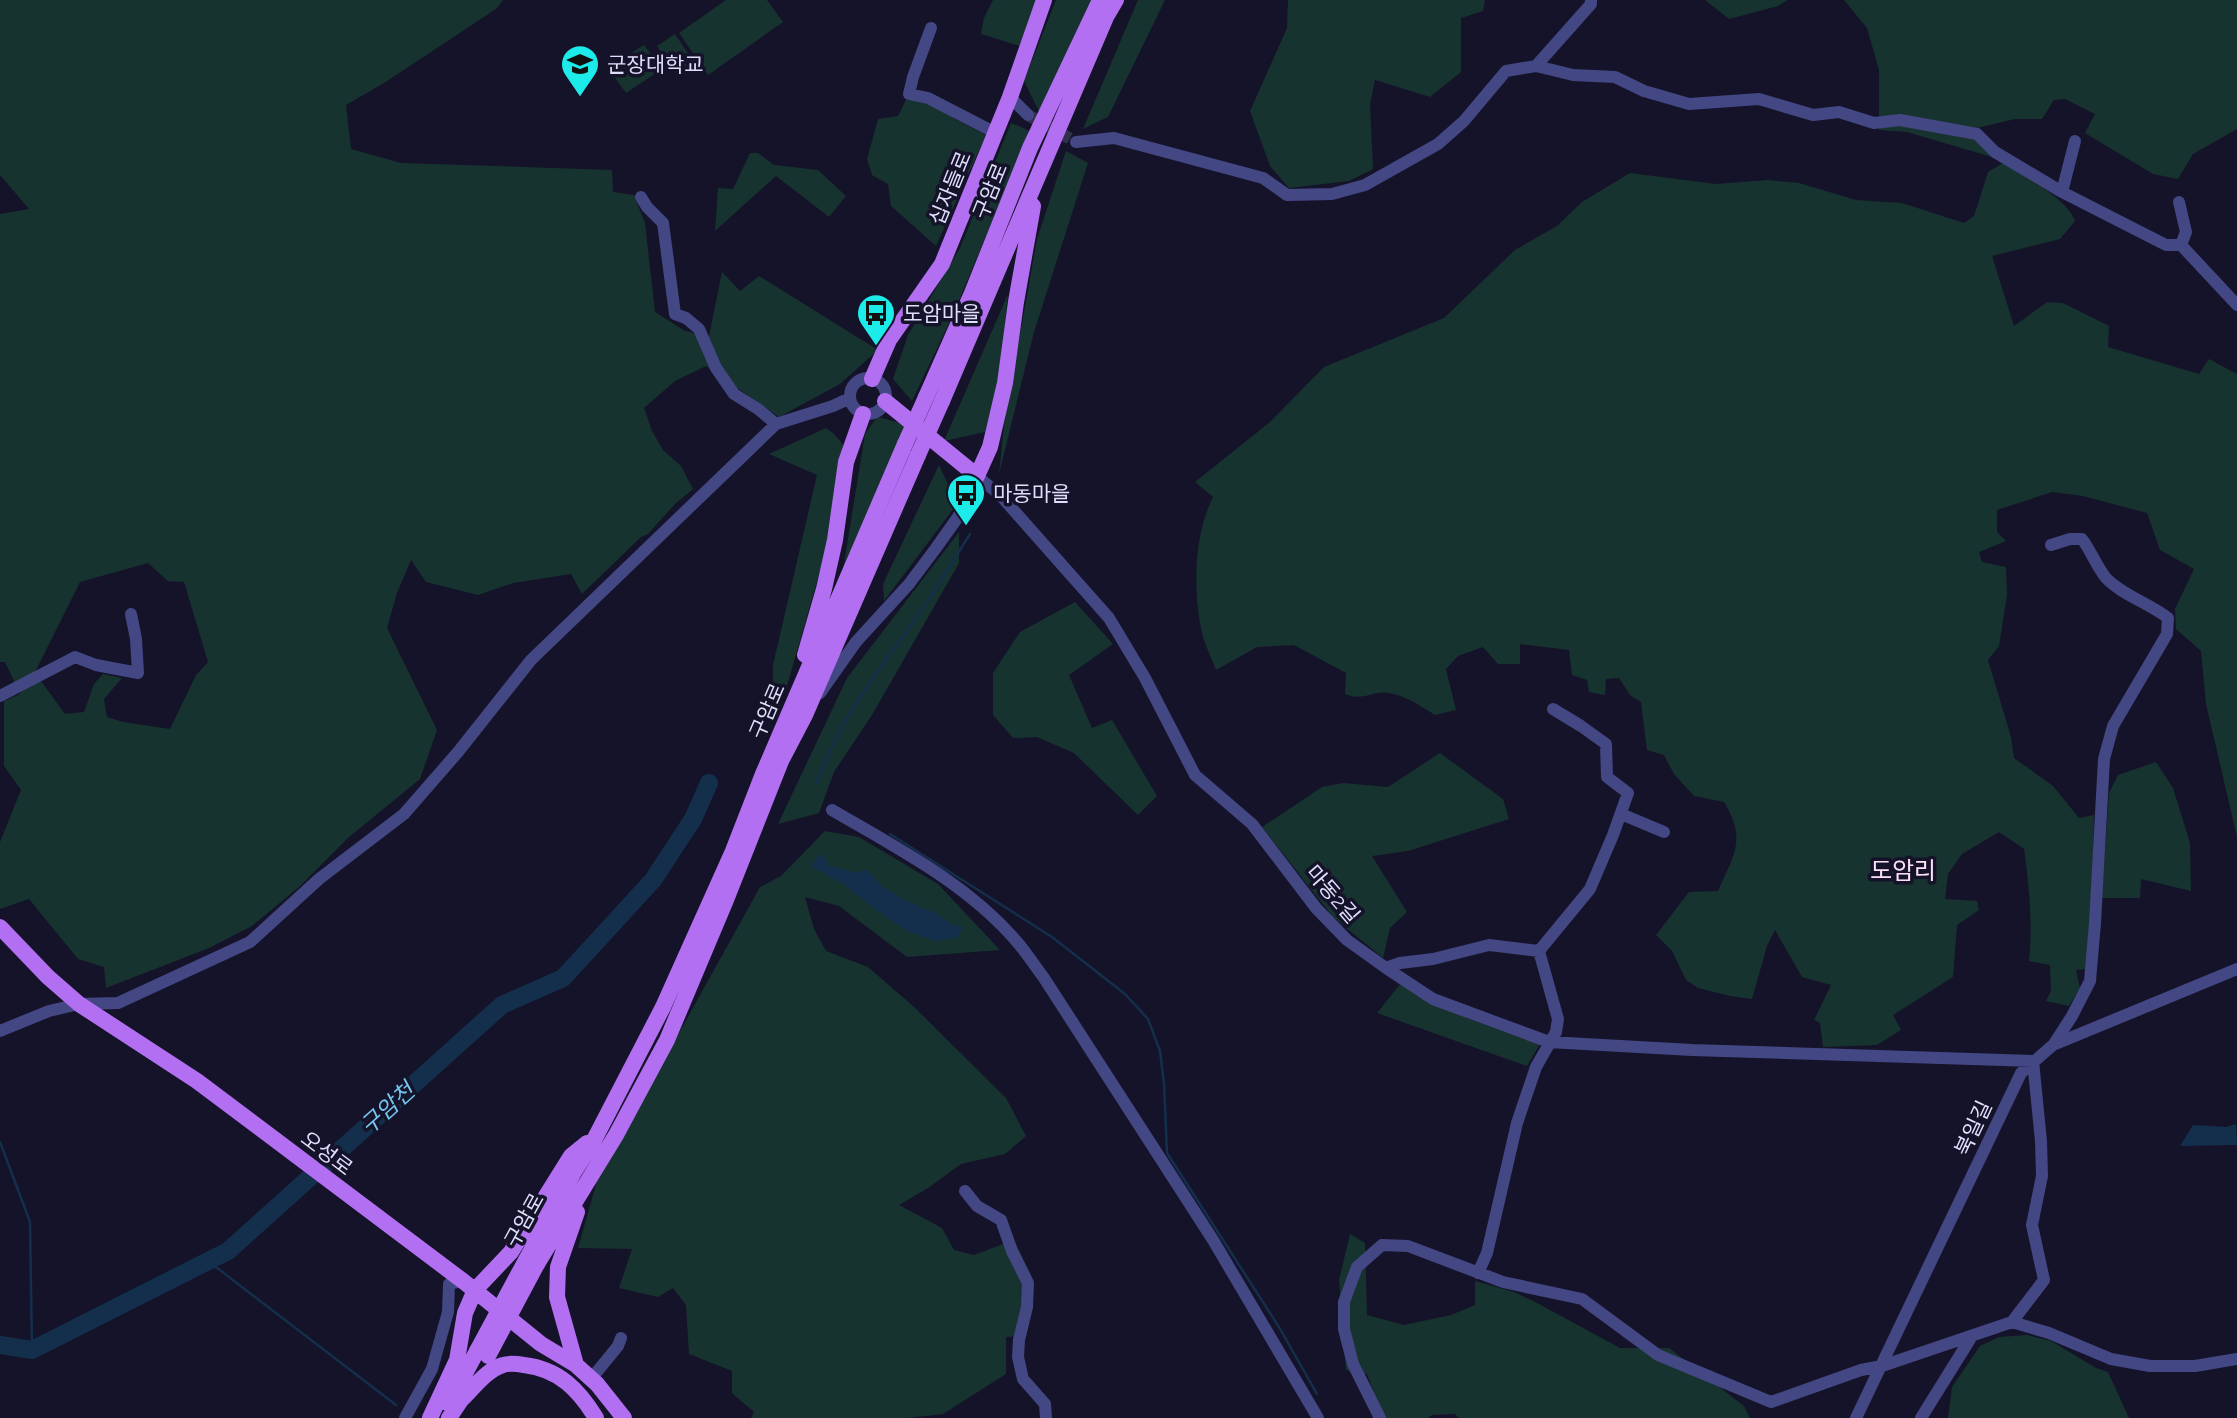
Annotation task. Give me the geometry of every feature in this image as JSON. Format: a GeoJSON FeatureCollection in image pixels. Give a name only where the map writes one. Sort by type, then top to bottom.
{"type":"FeatureCollection","features":[{"type":"Feature","properties":{"kind":"main road","name":"십자들로"},"geometry":{"type":"LineString","coordinates":[[873,379],[889,340],[942,264],[1010,97],[1044,0]]}},
{"type":"Feature","properties":{"kind":"main road","name":"구암로"},"geometry":{"type":"LineString","coordinates":[[531,1262],[584,1189],[667,1040],[782,761],[918,455],[934,399],[972,293],[1030,148],[1100,0]]}},
{"type":"Feature","properties":{"kind":"main road","name":"구암로"},"geometry":{"type":"LineString","coordinates":[[449,1418],[461,1401],[482,1353],[663,1007],[733,851],[763,774],[905,444],[934,399],[1039,176],[1106,17],[1116,0]]}},
{"type":"Feature","properties":{"kind":"main road"},"geometry":{"type":"LineString","coordinates":[[885,401],[976,476],[990,447],[1005,383],[1016,302],[1039,176]]}},
{"type":"Feature","properties":{"kind":"main road"},"geometry":{"type":"LineString","coordinates":[[763,774],[807,650],[824,589],[835,540],[846,462],[863,414]]}},
{"type":"Feature","properties":{"kind":"main road","name":"오성로"},"geometry":{"type":"LineString","coordinates":[[0,927],[48,977],[79,1004],[197,1081],[469,1285],[541,1344],[576,1365],[612,1401],[624,1418]]}},
{"type":"Feature","properties":{"kind":"main road"},"geometry":{"type":"LineString","coordinates":[[431,1418],[457,1360],[469,1285],[511,1251],[571,1156],[597,1135]]}},
{"type":"Feature","properties":{"kind":"main road"},"geometry":{"type":"LineString","coordinates":[[576,1365],[558,1297],[558,1267],[584,1189]]}},
{"type":"Feature","properties":{"kind":"main road"},"geometry":{"type":"LineString","coordinates":[[541,1344],[577,1376],[596,1418]]}},
{"type":"Feature","properties":{"kind":"main road","name":"구암로"},"geometry":{"type":"LineString","coordinates":[[431,1418],[482,1353]]}},
{"type":"Feature","properties":{"kind":"main road"},"geometry":{"type":"LineString","coordinates":[[461,1401],[491,1371],[504,1365],[520,1364],[547,1370],[568,1381],[584,1398],[596,1418]]}},
{"type":"Feature","properties":{"kind":"street"},"geometry":{"type":"LineString","coordinates":[[1536,66],[1591,4],[1591,0]]}},
{"type":"Feature","properties":{"kind":"street"},"geometry":{"type":"LineString","coordinates":[[931,28],[909,94],[928,98],[994,132]]}},
{"type":"Feature","properties":{"kind":"street"},"geometry":{"type":"LineString","coordinates":[[1076,142],[1114,138],[1263,178],[1287,195],[1332,194],[1365,185],[1438,144],[1464,121],[1506,71],[1536,66],[1573,75],[1615,77],[1644,91],[1689,104],[1759,99],[1813,115],[1839,112],[1874,123],[1899,120],[1977,134],[1995,152],[2062,192],[2166,245],[2181,245],[2237,305]]}},
{"type":"Feature","properties":{"kind":"street"},"geometry":{"type":"LineString","coordinates":[[1010,97],[1028,115]]}},
{"type":"Feature","properties":{"kind":"street"},"geometry":{"type":"LineString","coordinates":[[2062,192],[2075,141]]}},
{"type":"Feature","properties":{"kind":"street"},"geometry":{"type":"LineString","coordinates":[[641,197],[663,223],[675,314],[686,318],[699,329],[716,368],[734,394],[776,424]]}},
{"type":"Feature","properties":{"kind":"street"},"geometry":{"type":"LineString","coordinates":[[2179,202],[2186,232],[2181,245]]}},
{"type":"Feature","properties":{"kind":"street"},"geometry":{"type":"LineString","coordinates":[[873,379],[884,390],[885,401],[874,413],[863,414],[854,408],[850,398],[850,392],[856,383],[873,379]]}},
{"type":"Feature","properties":{"kind":"street"},"geometry":{"type":"LineString","coordinates":[[0,1031],[49,1011],[79,1004],[118,1003],[250,942],[319,879],[404,814],[458,752],[531,660],[776,424],[850,398]]}},
{"type":"Feature","properties":{"kind":"street"},"geometry":{"type":"LineString","coordinates":[[804,715],[856,642],[909,584],[936,548],[958,517],[976,476]]}},
{"type":"Feature","properties":{"kind":"street","name":"마동2길"},"geometry":{"type":"LineString","coordinates":[[976,476],[1001,496],[1109,618],[1150,688],[1195,775],[1252,824],[1316,908],[1347,940],[1433,999],[1549,1042],[1692,1050],[2033,1061]]}},
{"type":"Feature","properties":{"kind":"street"},"geometry":{"type":"LineString","coordinates":[[2051,545],[2070,539],[2082,539],[2106,577],[2124,592],[2154,607],[2168,618],[2167,634],[2113,726],[2104,759],[2090,981],[2053,1045]]}},
{"type":"Feature","properties":{"kind":"street"},"geometry":{"type":"LineString","coordinates":[[0,696],[75,657],[96,665],[138,673],[131,614]]}},
{"type":"Feature","properties":{"kind":"street"},"geometry":{"type":"LineString","coordinates":[[1539,951],[1590,889],[1628,793],[1607,777],[1606,744],[1553,709]]}},
{"type":"Feature","properties":{"kind":"street"},"geometry":{"type":"LineString","coordinates":[[832,810],[938,873],[990,915],[1017,942],[1044,978],[1213,1240],[1318,1418]]}},
{"type":"Feature","properties":{"kind":"street"},"geometry":{"type":"LineString","coordinates":[[1621,814],[1664,832]]}},
{"type":"Feature","properties":{"kind":"street"},"geometry":{"type":"LineString","coordinates":[[1386,968],[1489,945],[1539,951]]}},
{"type":"Feature","properties":{"kind":"street"},"geometry":{"type":"LineString","coordinates":[[1478,1273],[1487,1253],[1517,1123],[1536,1067],[1556,1032],[1558,1019],[1539,951]]}},
{"type":"Feature","properties":{"kind":"street","name":"북일길"},"geometry":{"type":"LineString","coordinates":[[1856,1418],[2021,1073],[2053,1045],[2237,969]]}},
{"type":"Feature","properties":{"kind":"street"},"geometry":{"type":"LineString","coordinates":[[1380,1418],[1353,1364],[1344,1329],[1343,1302],[1357,1267],[1382,1245],[1408,1246],[1503,1282],[1582,1300],[1658,1355],[1771,1402],[2012,1322],[2044,1280],[2032,1225],[2042,1176],[2033,1061]]}},
{"type":"Feature","properties":{"kind":"street"},"geometry":{"type":"LineString","coordinates":[[965,1191],[978,1206],[1001,1220],[1012,1251],[1028,1283],[1027,1307],[1018,1357],[1023,1378],[1045,1404],[1044,1417]]}},
{"type":"Feature","properties":{"kind":"street"},"geometry":{"type":"LineString","coordinates":[[405,1418],[432,1369],[448,1312],[449,1284],[469,1285]]}},
{"type":"Feature","properties":{"kind":"street"},"geometry":{"type":"LineString","coordinates":[[2012,1322],[2049,1333],[2111,1359],[2150,1366],[2195,1366],[2237,1359]]}},
{"type":"Feature","properties":{"kind":"street"},"geometry":{"type":"LineString","coordinates":[[1921,1418],[1972,1336]]}},
{"type":"Feature","properties":{"kind":"street"},"geometry":{"type":"LineString","coordinates":[[591,1379],[618,1346],[621,1338]]}},
{"type":"Feature","properties":{"kind":"green space"},"geometry":{"type":"Polygon","coordinates":[[[0,0],[503,0],[496,9],[346,105],[351,149],[401,163],[612,170],[613,192],[634,195],[645,223],[655,312],[685,331],[709,336],[722,272],[740,291],[759,276],[878,350],[840,384],[779,417],[706,366],[675,381],[644,408],[652,431],[663,450],[681,466],[693,489],[582,594],[571,574],[513,583],[478,595],[426,582],[411,560],[397,593],[387,628],[437,730],[420,779],[349,837],[299,887],[252,926],[209,948],[106,988],[104,967],[78,959],[29,899],[0,909],[0,842],[21,790],[4,766],[4,701],[18,695],[38,677],[65,714],[84,712],[94,684],[103,674],[122,678],[104,699],[107,717],[170,729],[196,675],[208,662],[184,582],[168,581],[148,563],[80,582],[35,672],[16,685],[5,662],[0,662],[0,214],[29,209],[0,175],[0,0]]]}},
{"type":"Feature","properties":{"kind":"green space"},"geometry":{"type":"Polygon","coordinates":[[[726,0],[767,0],[783,22],[708,75],[679,33],[726,0]]]}},
{"type":"Feature","properties":{"kind":"green space"},"geometry":{"type":"Polygon","coordinates":[[[993,0],[1038,0],[1020,46],[981,34],[984,18],[993,0]]]}},
{"type":"Feature","properties":{"kind":"green space"},"geometry":{"type":"Polygon","coordinates":[[[1056,0],[1095,0],[1039,111],[1024,81],[1056,0]]]}},
{"type":"Feature","properties":{"kind":"green space"},"geometry":{"type":"Polygon","coordinates":[[[1138,0],[1165,0],[1108,117],[1083,129],[1138,0]]]}},
{"type":"Feature","properties":{"kind":"green space"},"geometry":{"type":"Polygon","coordinates":[[[1288,0],[1485,0],[1483,11],[1461,18],[1461,72],[1430,97],[1375,80],[1370,104],[1373,169],[1349,181],[1289,188],[1270,166],[1250,111],[1287,28],[1288,0]]]}},
{"type":"Feature","properties":{"kind":"green space"},"geometry":{"type":"Polygon","coordinates":[[[1705,0],[1788,0],[1778,6],[1729,19],[1705,0]]]}},
{"type":"Feature","properties":{"kind":"green space"},"geometry":{"type":"Polygon","coordinates":[[[1844,0],[2237,0],[2237,129],[2193,154],[2178,179],[2153,174],[2085,133],[2095,114],[2065,99],[2054,100],[2042,119],[2015,119],[1977,128],[1992,157],[1907,132],[1879,130],[1879,70],[1867,28],[1844,0]]]}},
{"type":"Feature","properties":{"kind":"green space"},"geometry":{"type":"Polygon","coordinates":[[[675,34],[695,64],[677,76],[657,46],[675,34]]]}},
{"type":"Feature","properties":{"kind":"green space"},"geometry":{"type":"Polygon","coordinates":[[[644,45],[662,69],[626,93],[608,68],[644,45]]]}},
{"type":"Feature","properties":{"kind":"green space"},"geometry":{"type":"Polygon","coordinates":[[[907,98],[949,110],[953,118],[986,135],[936,246],[891,206],[888,184],[872,175],[867,159],[878,119],[898,116],[907,98]]]}},
{"type":"Feature","properties":{"kind":"green space"},"geometry":{"type":"Polygon","coordinates":[[[1011,123],[1030,131],[952,317],[912,401],[893,379],[908,335],[960,248],[1011,123]]]}},
{"type":"Feature","properties":{"kind":"green space"},"geometry":{"type":"Polygon","coordinates":[[[1066,151],[1088,163],[1034,332],[999,474],[1004,425],[1037,239],[1066,151]]]}},
{"type":"Feature","properties":{"kind":"green space"},"geometry":{"type":"Polygon","coordinates":[[[750,153],[758,153],[774,165],[818,170],[846,196],[829,217],[776,176],[715,231],[718,188],[733,189],[750,153]]]}},
{"type":"Feature","properties":{"kind":"green space"},"geometry":{"type":"Polygon","coordinates":[[[2003,163],[2054,196],[2075,221],[2060,239],[1992,256],[2014,326],[2047,302],[2063,303],[2109,326],[2108,347],[2199,374],[2209,359],[2237,374],[2237,837],[2206,704],[2201,651],[2176,629],[2175,609],[2194,569],[2160,550],[2147,513],[2083,496],[2052,492],[1997,510],[1997,532],[2006,541],[1979,552],[1982,562],[2006,567],[2007,595],[1999,646],[1988,660],[2011,737],[2014,758],[2053,786],[2079,818],[2094,815],[2092,896],[2086,969],[2076,970],[2080,988],[2069,1006],[2046,1001],[2051,991],[2050,965],[2029,961],[2030,905],[2024,849],[1999,832],[1962,854],[1948,874],[1945,899],[1977,901],[1979,910],[1957,925],[1953,977],[1893,1015],[1901,1030],[1877,1045],[1823,1047],[1820,1023],[1814,1020],[1831,985],[1802,977],[1775,930],[1767,946],[1752,999],[1698,988],[1686,980],[1672,951],[1656,935],[1689,892],[1718,891],[1736,847],[1731,815],[1724,802],[1694,796],[1674,774],[1664,755],[1647,750],[1641,702],[1630,695],[1619,678],[1606,679],[1605,695],[1589,692],[1587,680],[1572,675],[1569,650],[1520,644],[1520,664],[1498,664],[1483,647],[1458,656],[1446,669],[1456,710],[1435,715],[1395,694],[1358,697],[1345,694],[1346,673],[1294,645],[1257,647],[1216,670],[1201,629],[1196,579],[1202,528],[1213,497],[1195,482],[1270,422],[1324,367],[1444,318],[1515,250],[1557,226],[1582,202],[1630,173],[1716,184],[1768,180],[1799,183],[1856,200],[1902,203],[1964,223],[1974,216],[1988,172],[2003,163]]]}},
{"type":"Feature","properties":{"kind":"green space"},"geometry":{"type":"Polygon","coordinates":[[[1008,294],[999,385],[985,432],[944,441],[1008,294]]]}},
{"type":"Feature","properties":{"kind":"green space"},"geometry":{"type":"Polygon","coordinates":[[[877,417],[905,424],[842,576],[865,434],[877,417]]]}},
{"type":"Feature","properties":{"kind":"green space"},"geometry":{"type":"Polygon","coordinates":[[[826,428],[845,447],[827,547],[786,689],[773,724],[773,665],[817,475],[769,454],[826,428]]]}},
{"type":"Feature","properties":{"kind":"green space"},"geometry":{"type":"Polygon","coordinates":[[[939,465],[957,504],[884,601],[883,584],[939,465]]]}},
{"type":"Feature","properties":{"kind":"green space"},"geometry":{"type":"Polygon","coordinates":[[[959,532],[959,563],[872,715],[834,772],[819,813],[778,824],[847,678],[959,532]]]}},
{"type":"Feature","properties":{"kind":"green space"},"geometry":{"type":"Polygon","coordinates":[[[1075,602],[1113,644],[1069,675],[1092,728],[1112,720],[1157,796],[1138,815],[1074,753],[1037,737],[1013,738],[993,715],[993,673],[1020,632],[1075,602]]]}},
{"type":"Feature","properties":{"kind":"green space"},"geometry":{"type":"Polygon","coordinates":[[[1440,753],[1503,799],[1509,819],[1408,851],[1372,856],[1407,912],[1390,928],[1383,958],[1333,917],[1262,827],[1322,787],[1343,783],[1388,787],[1440,753]]]}},
{"type":"Feature","properties":{"kind":"green space"},"geometry":{"type":"Polygon","coordinates":[[[2156,762],[2173,788],[2190,843],[2191,891],[2141,879],[2140,898],[2102,898],[2109,793],[2118,775],[2156,762]]]}},
{"type":"Feature","properties":{"kind":"green space"},"geometry":{"type":"Polygon","coordinates":[[[825,831],[859,837],[938,884],[1000,950],[907,957],[839,906],[805,897],[814,929],[826,951],[868,967],[913,1006],[1006,1098],[1026,1136],[1005,1154],[961,1164],[899,1205],[942,1228],[954,1250],[974,1255],[1014,1240],[1031,1275],[1019,1336],[1006,1337],[1006,1374],[943,1414],[908,1418],[751,1418],[754,1412],[732,1393],[732,1371],[689,1354],[686,1305],[673,1288],[658,1297],[619,1288],[632,1249],[578,1248],[597,1181],[760,887],[781,876],[825,831]]]}},
{"type":"Feature","properties":{"kind":"green space"},"geometry":{"type":"Polygon","coordinates":[[[1401,983],[1469,1019],[1540,1044],[1527,1066],[1377,1013],[1401,983]]]}},
{"type":"Feature","properties":{"kind":"green space"},"geometry":{"type":"Polygon","coordinates":[[[1350,1234],[1365,1243],[1367,1315],[1404,1325],[1451,1315],[1475,1305],[1475,1281],[1514,1292],[1620,1348],[1669,1348],[1744,1406],[1750,1418],[1459,1418],[1455,1414],[1432,1415],[1428,1418],[1383,1418],[1367,1374],[1346,1370],[1339,1280],[1350,1234]]]}},
{"type":"Feature","properties":{"kind":"green space"},"geometry":{"type":"Polygon","coordinates":[[[2027,1335],[2051,1341],[2096,1368],[2108,1372],[2129,1418],[1948,1418],[1952,1387],[1980,1346],[1999,1337],[2027,1335]]]}},
{"type":"Feature","properties":{"kind":"water"},"geometry":{"type":"Polygon","coordinates":[[[821,853],[829,866],[859,873],[866,869],[883,887],[903,899],[939,915],[953,925],[963,926],[957,938],[935,941],[907,931],[843,884],[811,866],[821,853]]]}},
{"type":"Feature","properties":{"kind":"water"},"geometry":{"type":"Polygon","coordinates":[[[2236,1124],[2237,1145],[2180,1146],[2193,1125],[2226,1127],[2236,1124]]]}},
{"type":"Feature","properties":{"kind":"waterway"},"geometry":{"type":"LineString","coordinates":[[816,783],[838,733],[970,534]]}},
{"type":"Feature","properties":{"kind":"waterway","name":"구암천"},"geometry":{"type":"LineString","coordinates":[[0,1345],[32,1350],[228,1251],[502,1005],[563,978],[653,880],[693,819],[709,783]]}},
{"type":"Feature","properties":{"kind":"waterway"},"geometry":{"type":"LineString","coordinates":[[890,834],[1052,937],[1125,994],[1148,1019],[1160,1051],[1167,1153],[1279,1327],[1317,1394]]}},
{"type":"Feature","properties":{"kind":"waterway"},"geometry":{"type":"LineString","coordinates":[[0,1142],[30,1222],[32,1350]]}},
{"type":"Feature","properties":{"kind":"waterway"},"geometry":{"type":"LineString","coordinates":[[208,1261],[396,1405]]}},
{"type":"Feature","properties":{"kind":"tunnel"},"geometry":{"type":"LineString","coordinates":[[1028,115],[1076,142]]}},
{"type":"Feature","properties":{"kind":"place","name":"군장대학교"},"geometry":{"type":"Point","coordinates":[580,98]}},
{"type":"Feature","properties":{"kind":"place","name":"도암마을"},"geometry":{"type":"Point","coordinates":[876,347]}},
{"type":"Feature","properties":{"kind":"place","name":"마동마을"},"geometry":{"type":"Point","coordinates":[966,527]}},
{"type":"Feature","properties":{"kind":"district","name":"도암리"},"geometry":{"type":"Point","coordinates":[1903,870]}}]}
